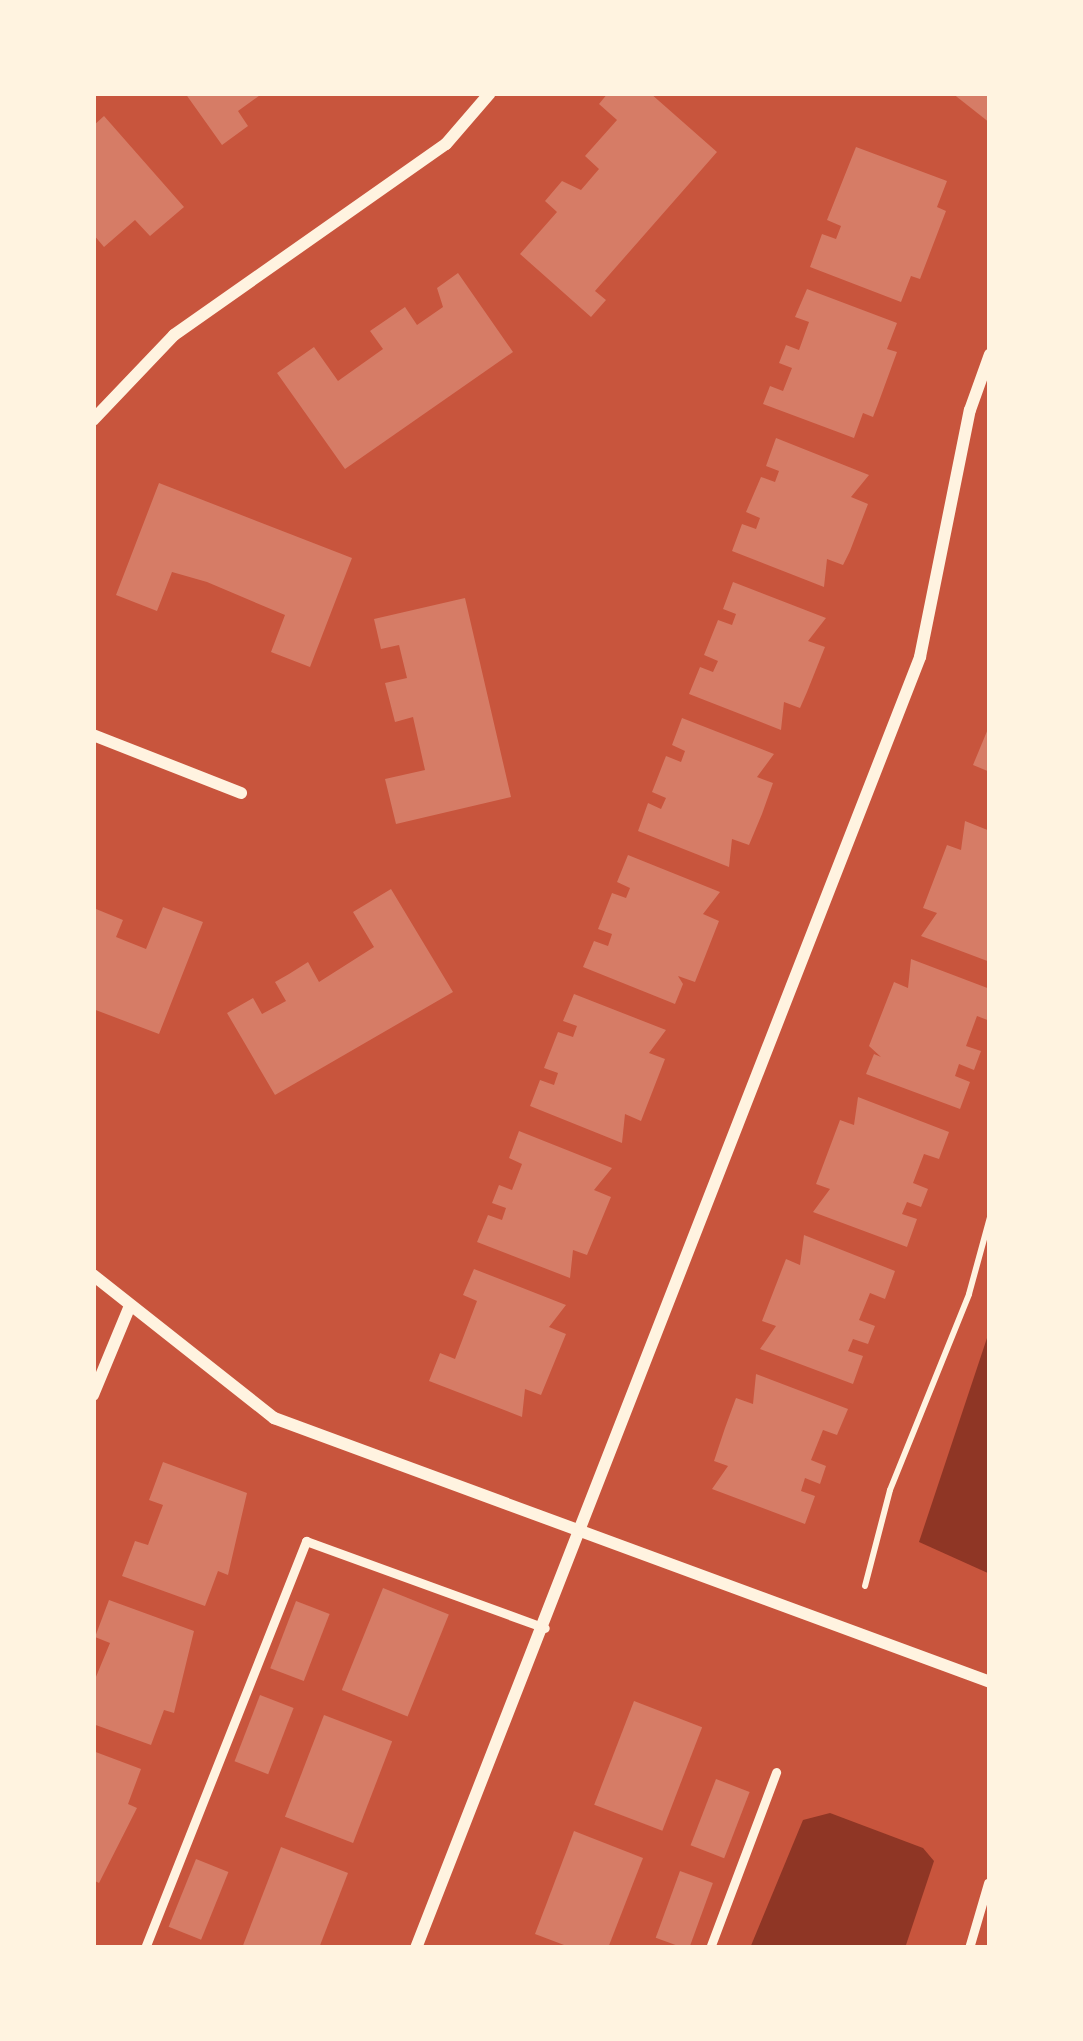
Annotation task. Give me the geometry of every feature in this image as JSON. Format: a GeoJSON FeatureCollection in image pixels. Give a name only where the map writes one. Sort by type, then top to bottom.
{"type":"FeatureCollection","features":[{"type":"Feature","properties":{"kind":"street"},"geometry":{"type":"LineString","coordinates":[[93,420],[174,335],[446,144],[490,93]]}},
{"type":"Feature","properties":{"kind":"street"},"geometry":{"type":"LineString","coordinates":[[416,1948],[583,1533],[920,658],[970,410],[990,355]]}},
{"type":"Feature","properties":{"kind":"street"},"geometry":{"type":"LineString","coordinates":[[93,735],[242,793]]}},
{"type":"Feature","properties":{"kind":"street"},"geometry":{"type":"LineString","coordinates":[[93,1275],[274,1418],[990,1682]]}},
{"type":"Feature","properties":{"kind":"street"},"geometry":{"type":"LineString","coordinates":[[93,1395],[129,1308]]}},
{"type":"Feature","properties":{"kind":"lane"},"geometry":{"type":"LineString","coordinates":[[145,1948],[305,1541],[545,1628]]}},
{"type":"Feature","properties":{"kind":"lane"},"geometry":{"type":"LineString","coordinates":[[710,1948],[776,1772]]}},
{"type":"Feature","properties":{"kind":"lane"},"geometry":{"type":"LineString","coordinates":[[969,1948],[988,1883]]}},
{"type":"Feature","properties":{"kind":"path"},"geometry":{"type":"LineString","coordinates":[[865,1586],[890,1490],[969,1294],[990,1217]]}},
{"type":"Feature","properties":{"kind":"shaded area"},"geometry":{"type":"Polygon","coordinates":[[[990,1329],[990,1574],[919,1542],[990,1329]]]}},
{"type":"Feature","properties":{"kind":"shaded area"},"geometry":{"type":"Polygon","coordinates":[[[830,1813],[923,1848],[934,1861],[905,1948],[750,1948],[803,1820],[830,1813]]]}},
{"type":"Feature","properties":{"kind":"building"},"geometry":{"type":"Polygon","coordinates":[[[185,93],[263,93],[238,111],[248,126],[222,145],[185,93]]]}},
{"type":"Feature","properties":{"kind":"building"},"geometry":{"type":"Polygon","coordinates":[[[608,93],[650,93],[717,152],[595,291],[606,300],[591,317],[520,254],[557,212],[545,201],[562,181],[581,190],[599,169],[585,156],[617,120],[599,104],[608,93]]]}},
{"type":"Feature","properties":{"kind":"building"},"geometry":{"type":"Polygon","coordinates":[[[952,93],[990,93],[990,123],[952,93]]]}},
{"type":"Feature","properties":{"kind":"building"},"geometry":{"type":"Polygon","coordinates":[[[104,116],[184,207],[150,236],[135,220],[104,247],[93,234],[93,126],[104,116]]]}},
{"type":"Feature","properties":{"kind":"building"},"geometry":{"type":"Polygon","coordinates":[[[856,147],[947,181],[937,207],[946,211],[920,279],[911,276],[901,302],[810,267],[822,234],[836,239],[841,226],[827,220],[856,147]]]}},
{"type":"Feature","properties":{"kind":"building"},"geometry":{"type":"Polygon","coordinates":[[[458,273],[513,352],[345,469],[277,373],[314,347],[338,381],[383,349],[370,331],[405,307],[417,325],[443,307],[437,288],[458,273]]]}},
{"type":"Feature","properties":{"kind":"building"},"geometry":{"type":"Polygon","coordinates":[[[807,289],[897,323],[887,349],[897,352],[878,404],[873,417],[863,413],[854,438],[763,404],[770,386],[783,391],[792,368],[779,363],[786,345],[799,350],[809,322],[795,317],[807,289]]]}},
{"type":"Feature","properties":{"kind":"building"},"geometry":{"type":"Polygon","coordinates":[[[776,438],[869,475],[851,497],[868,504],[850,551],[843,565],[827,559],[824,587],[732,551],[742,524],[756,529],[760,518],[746,512],[761,477],[775,482],[779,471],[766,466],[776,438]]]}},
{"type":"Feature","properties":{"kind":"building"},"geometry":{"type":"Polygon","coordinates":[[[159,483],[352,558],[310,667],[271,652],[285,615],[207,582],[172,572],[157,611],[116,595],[159,483]]]}},
{"type":"Feature","properties":{"kind":"building"},"geometry":{"type":"Polygon","coordinates":[[[733,582],[826,618],[808,641],[825,647],[807,692],[800,708],[784,702],[781,730],[689,694],[700,667],[713,672],[718,661],[704,655],[718,620],[732,625],[736,614],[723,609],[733,582]]]}},
{"type":"Feature","properties":{"kind":"building"},"geometry":{"type":"Polygon","coordinates":[[[465,598],[511,797],[396,824],[385,779],[425,770],[413,717],[395,722],[385,683],[407,678],[399,645],[381,649],[374,619],[465,598]]]}},
{"type":"Feature","properties":{"kind":"building"},"geometry":{"type":"Polygon","coordinates":[[[682,718],[774,754],[757,777],[773,783],[762,814],[749,845],[732,839],[729,867],[638,831],[648,803],[661,809],[666,798],[652,792],[666,756],[681,762],[685,751],[672,745],[682,718]]]}},
{"type":"Feature","properties":{"kind":"building"},"geometry":{"type":"Polygon","coordinates":[[[990,724],[990,772],[973,765],[990,724]]]}},
{"type":"Feature","properties":{"kind":"building"},"geometry":{"type":"Polygon","coordinates":[[[965,821],[990,831],[990,962],[921,936],[937,913],[923,908],[947,845],[961,850],[965,821]]]}},
{"type":"Feature","properties":{"kind":"building"},"geometry":{"type":"Polygon","coordinates":[[[628,855],[720,892],[703,914],[719,921],[695,982],[678,976],[683,984],[675,1004],[583,967],[594,941],[608,946],[612,934],[598,929],[612,893],[626,898],[630,888],[617,882],[628,855]]]}},
{"type":"Feature","properties":{"kind":"building"},"geometry":{"type":"Polygon","coordinates":[[[391,889],[453,992],[275,1095],[227,1013],[253,998],[262,1014],[286,1001],[275,982],[308,962],[319,982],[374,947],[353,912],[391,889]]]}},
{"type":"Feature","properties":{"kind":"building"},"geometry":{"type":"Polygon","coordinates":[[[163,907],[203,922],[159,1034],[93,1009],[93,916],[96,909],[123,920],[116,937],[146,949],[163,907]]]}},
{"type":"Feature","properties":{"kind":"building"},"geometry":{"type":"Polygon","coordinates":[[[911,959],[990,989],[990,1021],[977,1016],[966,1046],[981,1051],[974,1070],[959,1064],[955,1076],[970,1082],[960,1109],[866,1074],[874,1054],[881,1057],[869,1046],[894,982],[908,988],[911,959]]]}},
{"type":"Feature","properties":{"kind":"building"},"geometry":{"type":"Polygon","coordinates":[[[574,994],[666,1030],[649,1053],[665,1059],[641,1121],[625,1114],[622,1143],[530,1106],[540,1080],[554,1085],[558,1073],[544,1068],[558,1032],[573,1037],[577,1026],[563,1021],[574,994]]]}},
{"type":"Feature","properties":{"kind":"building"},"geometry":{"type":"Polygon","coordinates":[[[858,1097],[949,1132],[939,1159],[924,1154],[913,1183],[928,1189],[921,1207],[907,1202],[902,1214],[917,1219],[907,1247],[813,1212],[830,1189],[816,1184],[840,1120],[854,1125],[858,1097]]]}},
{"type":"Feature","properties":{"kind":"building"},"geometry":{"type":"Polygon","coordinates":[[[519,1131],[612,1168],[594,1190],[611,1197],[587,1255],[573,1250],[570,1278],[477,1242],[488,1215],[502,1220],[506,1208],[492,1203],[499,1185],[512,1190],[522,1164],[509,1158],[519,1131]]]}},
{"type":"Feature","properties":{"kind":"building"},"geometry":{"type":"Polygon","coordinates":[[[804,1235],[895,1271],[885,1299],[870,1293],[859,1320],[875,1326],[868,1344],[853,1339],[848,1351],[863,1356],[853,1384],[760,1349],[776,1326],[762,1321],[786,1259],[800,1265],[804,1235]]]}},
{"type":"Feature","properties":{"kind":"building"},"geometry":{"type":"Polygon","coordinates":[[[474,1269],[566,1305],[549,1327],[566,1334],[541,1395],[525,1389],[522,1417],[429,1381],[440,1353],[455,1359],[477,1301],[463,1295],[474,1269]]]}},
{"type":"Feature","properties":{"kind":"building"},"geometry":{"type":"Polygon","coordinates":[[[756,1374],[848,1409],[837,1435],[823,1430],[811,1460],[826,1466],[820,1484],[805,1478],[801,1491],[815,1496],[805,1524],[712,1489],[728,1466],[714,1461],[736,1398],[753,1404],[756,1374]]]}},
{"type":"Feature","properties":{"kind":"building"},"geometry":{"type":"Polygon","coordinates":[[[163,1462],[247,1493],[228,1575],[218,1571],[205,1606],[122,1576],[135,1541],[148,1545],[163,1505],[149,1500],[163,1462]]]}},
{"type":"Feature","properties":{"kind":"building"},"geometry":{"type":"Polygon","coordinates":[[[383,1588],[449,1615],[408,1717],[342,1690],[383,1588]]]}},
{"type":"Feature","properties":{"kind":"building"},"geometry":{"type":"Polygon","coordinates":[[[109,1600],[194,1631],[174,1713],[164,1710],[151,1745],[93,1724],[93,1684],[110,1643],[95,1637],[109,1600]]]}},
{"type":"Feature","properties":{"kind":"building"},"geometry":{"type":"Polygon","coordinates":[[[296,1601],[330,1614],[304,1681],[270,1668],[296,1601]]]}},
{"type":"Feature","properties":{"kind":"building"},"geometry":{"type":"Polygon","coordinates":[[[260,1695],[294,1708],[268,1774],[235,1761],[260,1695]]]}},
{"type":"Feature","properties":{"kind":"building"},"geometry":{"type":"Polygon","coordinates":[[[634,1701],[702,1727],[662,1831],[594,1805],[634,1701]]]}},
{"type":"Feature","properties":{"kind":"building"},"geometry":{"type":"Polygon","coordinates":[[[324,1715],[392,1741],[353,1843],[285,1817],[324,1715]]]}},
{"type":"Feature","properties":{"kind":"building"},"geometry":{"type":"Polygon","coordinates":[[[93,1751],[141,1769],[128,1804],[137,1808],[99,1883],[93,1880],[93,1751]]]}},
{"type":"Feature","properties":{"kind":"building"},"geometry":{"type":"Polygon","coordinates":[[[716,1779],[750,1792],[724,1858],[691,1845],[716,1779]]]}},
{"type":"Feature","properties":{"kind":"building"},"geometry":{"type":"Polygon","coordinates":[[[574,1831],[643,1858],[608,1948],[572,1948],[535,1934],[574,1831]]]}},
{"type":"Feature","properties":{"kind":"building"},"geometry":{"type":"Polygon","coordinates":[[[281,1847],[348,1873],[319,1948],[242,1948],[281,1847]]]}},
{"type":"Feature","properties":{"kind":"building"},"geometry":{"type":"Polygon","coordinates":[[[196,1859],[228,1872],[201,1940],[169,1927],[196,1859]]]}},
{"type":"Feature","properties":{"kind":"building"},"geometry":{"type":"Polygon","coordinates":[[[680,1871],[713,1883],[689,1948],[656,1938],[680,1871]]]}}]}
